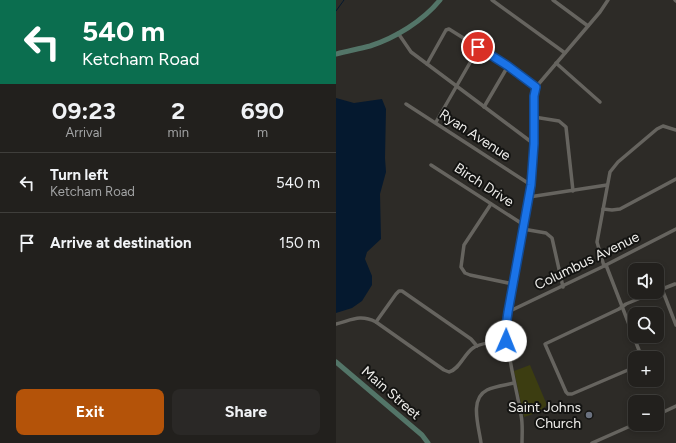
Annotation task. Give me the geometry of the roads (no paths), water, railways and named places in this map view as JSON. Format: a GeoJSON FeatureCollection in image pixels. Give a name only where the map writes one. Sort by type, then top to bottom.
{"type":"FeatureCollection","features":[{"type":"Feature","properties":{"kind":"main road"},"geometry":{"type":"LineString","coordinates":[[336,54],[370,46],[398,33],[418,21],[440,0]]}},
{"type":"Feature","properties":{"kind":"main road","name":"Main Street"},"geometry":{"type":"LineString","coordinates":[[336,362],[422,435],[428,443]]}},
{"type":"Feature","properties":{"kind":"street"},"geometry":{"type":"LineString","coordinates":[[492,0],[565,53]]}},
{"type":"Feature","properties":{"kind":"street"},"geometry":{"type":"LineString","coordinates":[[553,0],[588,26]]}},
{"type":"Feature","properties":{"kind":"street"},"geometry":{"type":"LineString","coordinates":[[522,443],[522,417],[506,341],[506,326],[531,185],[536,87],[608,0]]}},
{"type":"Feature","properties":{"kind":"street"},"geometry":{"type":"LineString","coordinates":[[427,64],[446,30],[451,29],[508,66],[536,87]]}},
{"type":"Feature","properties":{"kind":"street"},"geometry":{"type":"LineString","coordinates":[[398,33],[411,52],[534,144]]}},
{"type":"Feature","properties":{"kind":"street"},"geometry":{"type":"LineString","coordinates":[[436,122],[478,47]]}},
{"type":"Feature","properties":{"kind":"street"},"geometry":{"type":"LineString","coordinates":[[556,63],[600,102]]}},
{"type":"Feature","properties":{"kind":"street"},"geometry":{"type":"LineString","coordinates":[[484,107],[508,66]]}},
{"type":"Feature","properties":{"kind":"street","name":"Ryan Avenue"},"geometry":{"type":"LineString","coordinates":[[406,104],[436,122],[531,185]]}},
{"type":"Feature","properties":{"kind":"street"},"geometry":{"type":"LineString","coordinates":[[534,117],[559,121],[566,127],[573,190]]}},
{"type":"Feature","properties":{"kind":"street"},"geometry":{"type":"LineString","coordinates":[[639,351],[605,266],[598,242],[603,209],[610,172],[614,166],[657,128],[663,126],[676,130]]}},
{"type":"Feature","properties":{"kind":"street","name":"Birch Drive"},"geometry":{"type":"LineString","coordinates":[[431,165],[523,227]]}},
{"type":"Feature","properties":{"kind":"street"},"geometry":{"type":"LineString","coordinates":[[603,209],[620,209],[676,179]]}},
{"type":"Feature","properties":{"kind":"street"},"geometry":{"type":"LineString","coordinates":[[528,197],[607,185]]}},
{"type":"Feature","properties":{"kind":"street"},"geometry":{"type":"LineString","coordinates":[[491,204],[464,245],[461,267],[465,273],[470,276],[513,284]]}},
{"type":"Feature","properties":{"kind":"street"},"geometry":{"type":"LineString","coordinates":[[523,227],[546,233],[552,238],[562,287]]}},
{"type":"Feature","properties":{"kind":"street","name":"Columbus Avenue"},"geometry":{"type":"LineString","coordinates":[[508,312],[605,266],[676,229]]}},
{"type":"Feature","properties":{"kind":"street"},"geometry":{"type":"LineString","coordinates":[[664,288],[675,284]]}},
{"type":"Feature","properties":{"kind":"street"},"geometry":{"type":"LineString","coordinates":[[376,322],[396,294],[399,291],[402,291],[471,339],[477,346]]}},
{"type":"Feature","properties":{"kind":"street"},"geometry":{"type":"LineString","coordinates":[[664,294],[676,325]]}},
{"type":"Feature","properties":{"kind":"street"},"geometry":{"type":"LineString","coordinates":[[628,370],[572,394],[568,394],[545,344],[640,299]]}},
{"type":"Feature","properties":{"kind":"street"},"geometry":{"type":"LineString","coordinates":[[336,324],[363,317],[376,322],[449,372],[454,370],[472,348],[506,341]]}},
{"type":"Feature","properties":{"kind":"street"},"geometry":{"type":"LineString","coordinates":[[481,443],[476,407],[479,398],[483,393],[490,389],[514,383]]}},
{"type":"Feature","properties":{"kind":"street"},"geometry":{"type":"LineString","coordinates":[[664,411],[676,406]]}},
{"type":"Feature","properties":{"kind":"street"},"geometry":{"type":"LineString","coordinates":[[592,443],[628,427]]}},
{"type":"Feature","properties":{"kind":"water"},"geometry":{"type":"Polygon","coordinates":[[[336,98],[354,103],[382,99],[386,109],[386,172],[380,194],[381,239],[367,252],[365,259],[372,276],[372,285],[362,301],[352,308],[336,313],[336,98]]]}},
{"type":"Feature","properties":{"kind":"waterway"},"geometry":{"type":"LineString","coordinates":[[336,11],[344,0]]}},
{"type":"Feature","properties":{"kind":"place","name":"Saint Johns Church"},"geometry":{"type":"Point","coordinates":[589,415]}}]}
